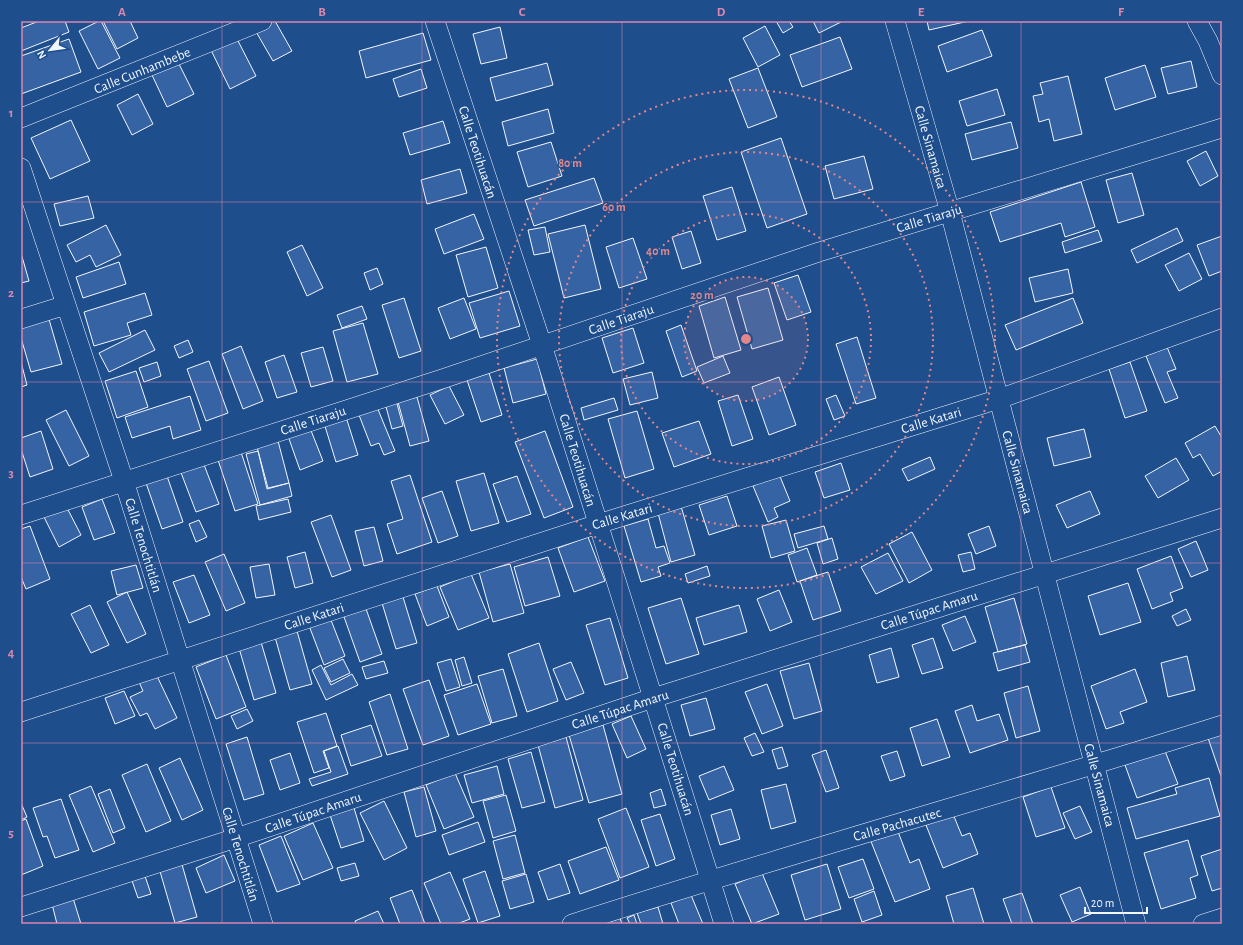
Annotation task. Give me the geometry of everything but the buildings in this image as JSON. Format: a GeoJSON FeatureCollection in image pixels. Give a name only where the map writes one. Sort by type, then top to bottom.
{"type":"FeatureCollection","features":[{"type":"Feature","properties":{"kind":"street","name":"Calle Cunhambebe"},"geometry":{"type":"LineString","coordinates":[[21,118],[262,21]]}},
{"type":"Feature","properties":{"kind":"street","name":"Calle Teotihuacán"},"geometry":{"type":"LineString","coordinates":[[435,21],[542,345],[724,924]]}},
{"type":"Feature","properties":{"kind":"street","name":"Calle Sinamaica"},"geometry":{"type":"LineString","coordinates":[[895,21],[950,212],[1136,924]]}},
{"type":"Feature","properties":{"kind":"street"},"geometry":{"type":"LineString","coordinates":[[1197,21],[1208,40],[1222,75]]}},
{"type":"Feature","properties":{"kind":"street","name":"Calle Tiaraju"},"geometry":{"type":"LineString","coordinates":[[21,515],[542,345],[819,252],[1222,128]]}},
{"type":"Feature","properties":{"kind":"street","name":"Calle Tenochtitlán"},"geometry":{"type":"LineString","coordinates":[[21,168],[124,481],[263,924]]}},
{"type":"Feature","properties":{"kind":"street"},"geometry":{"type":"LineString","coordinates":[[21,319],[66,305]]}},
{"type":"Feature","properties":{"kind":"street","name":"Calle Katari"},"geometry":{"type":"LineString","coordinates":[[21,712],[598,524],[999,399],[1222,318]]}},
{"type":"Feature","properties":{"kind":"street","name":"Calle Túpac Amaru"},"geometry":{"type":"LineString","coordinates":[[21,906],[236,838],[653,698],[1222,518]]}},
{"type":"Feature","properties":{"kind":"street","name":"Calle Pachacutec"},"geometry":{"type":"LineString","coordinates":[[572,924],[710,879],[1095,765],[1222,725]]}},
{"type":"Feature","properties":{"kind":"street"},"geometry":{"type":"LineString","coordinates":[[1203,924],[1222,918]]}}]}
